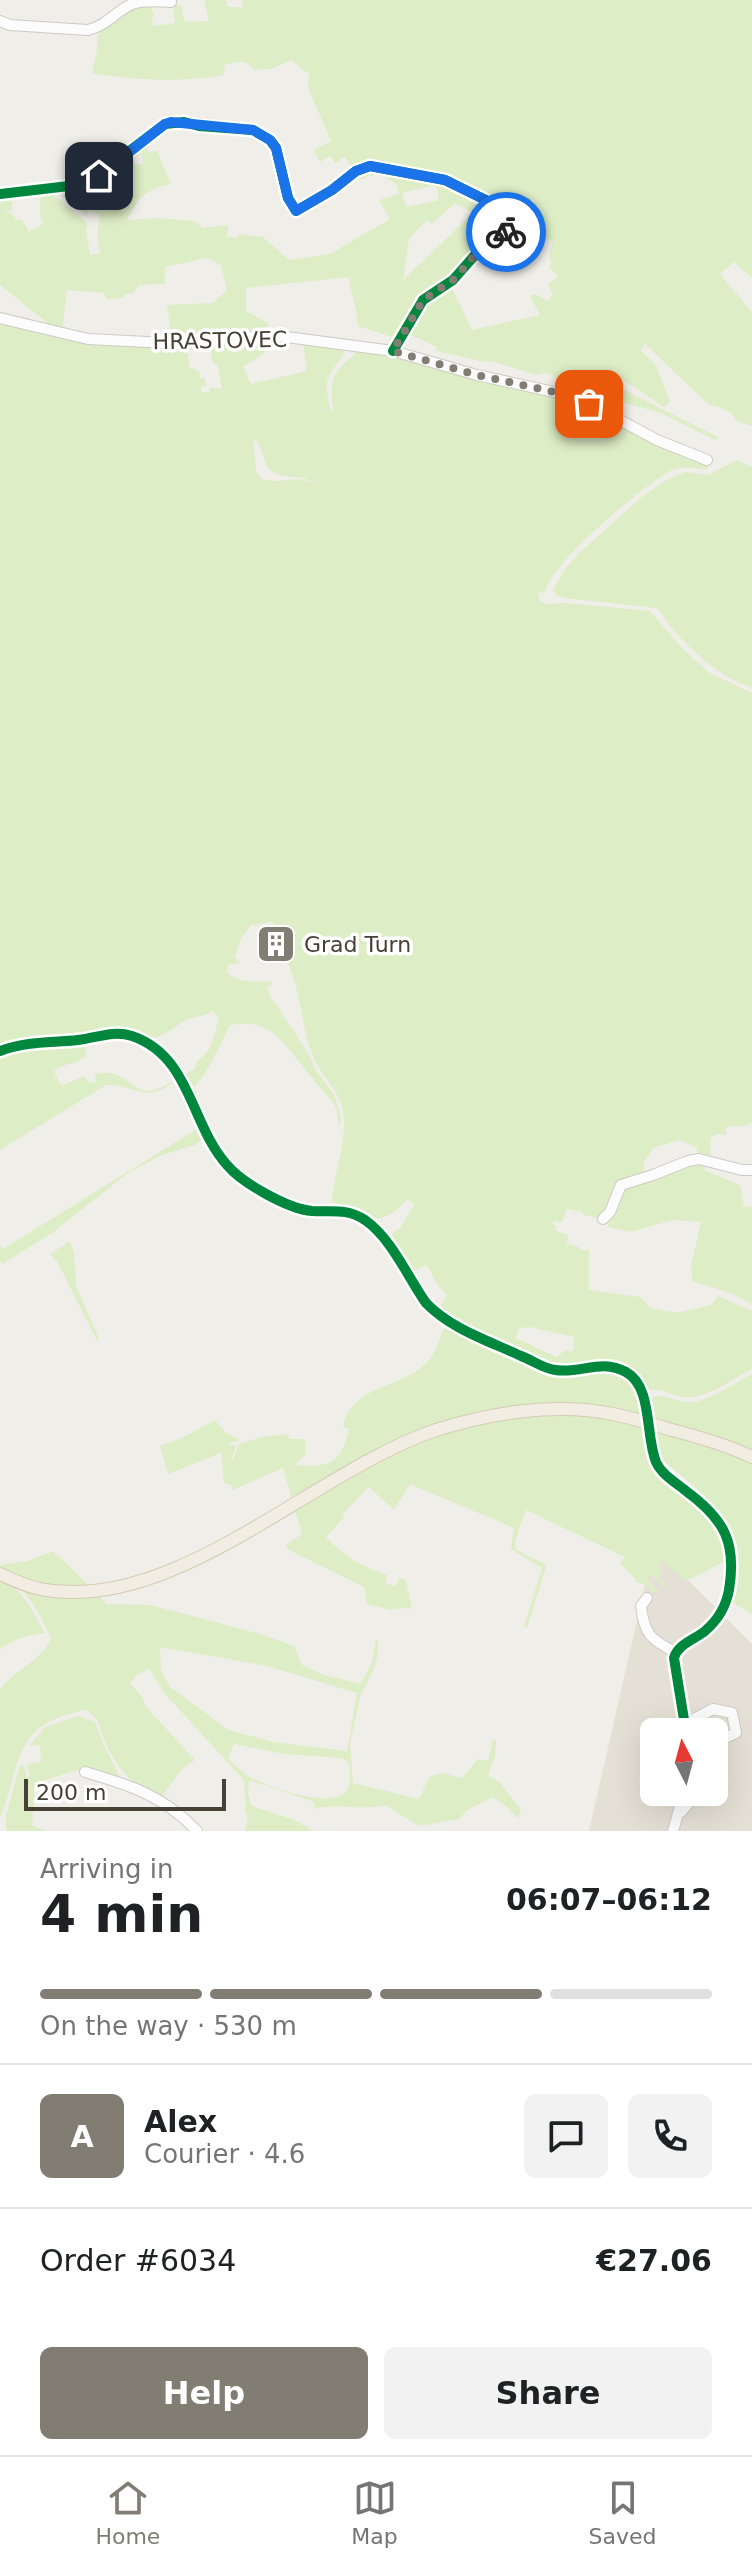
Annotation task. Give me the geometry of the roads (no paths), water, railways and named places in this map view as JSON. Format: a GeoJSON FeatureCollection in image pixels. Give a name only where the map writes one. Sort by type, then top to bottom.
{"type":"FeatureCollection","features":[{"type":"Feature","properties":{"kind":"main road"},"geometry":{"type":"LineString","coordinates":[[0,1574],[22,1584],[59,1591],[112,1588],[153,1576],[201,1557],[396,1446],[472,1420],[513,1412],[556,1410],[612,1414],[695,1436],[752,1457]]}},
{"type":"Feature","properties":{"kind":"street"},"geometry":{"type":"LineString","coordinates":[[0,21],[10,25],[88,30],[107,22],[130,5],[171,2]]}},
{"type":"Feature","properties":{"kind":"street"},"geometry":{"type":"LineString","coordinates":[[0,194],[86,184],[165,124],[184,122],[253,130],[270,140],[276,148],[288,198],[296,211],[332,190],[356,171],[370,166],[445,180],[514,214],[518,219],[517,227],[498,235],[453,280],[423,300],[393,351]]}},
{"type":"Feature","properties":{"kind":"street","name":"HRASTOVEC"},"geometry":{"type":"LineString","coordinates":[[0,318],[88,339],[187,344],[279,336],[393,351],[477,375],[577,397],[657,440],[707,460]]}},
{"type":"Feature","properties":{"kind":"street"},"geometry":{"type":"LineString","coordinates":[[0,1051],[32,1043],[82,1040],[118,1033],[149,1044],[170,1060],[179,1072],[214,1148],[228,1167],[273,1197],[299,1209],[347,1211],[364,1220],[383,1237],[434,1312],[471,1333],[554,1370],[609,1365],[629,1374],[642,1389],[656,1463],[666,1476],[703,1504],[727,1535],[730,1547],[730,1587],[721,1613],[705,1631],[675,1652],[684,1718]]}},
{"type":"Feature","properties":{"kind":"street"},"geometry":{"type":"LineString","coordinates":[[603,1219],[610,1212],[621,1185],[688,1161],[699,1159],[752,1170]]}},
{"type":"Feature","properties":{"kind":"street"},"geometry":{"type":"LineString","coordinates":[[647,1598],[641,1606],[643,1623],[652,1639],[675,1652]]}},
{"type":"Feature","properties":{"kind":"street"},"geometry":{"type":"LineString","coordinates":[[696,1718],[713,1709],[732,1713],[736,1733],[728,1737]]}},
{"type":"Feature","properties":{"kind":"street"},"geometry":{"type":"LineString","coordinates":[[85,1772],[157,1798],[181,1814],[197,1831]]}},
{"type":"Feature","properties":{"kind":"street"},"geometry":{"type":"LineString","coordinates":[[673,1831],[681,1806]]}},
{"type":"Feature","properties":{"kind":"street"},"geometry":{"type":"LineString","coordinates":[[679,1814],[686,1806]]}},
{"type":"Feature","properties":{"kind":"place","name":"Grad Turn"},"geometry":{"type":"Point","coordinates":[276,944]}}]}
